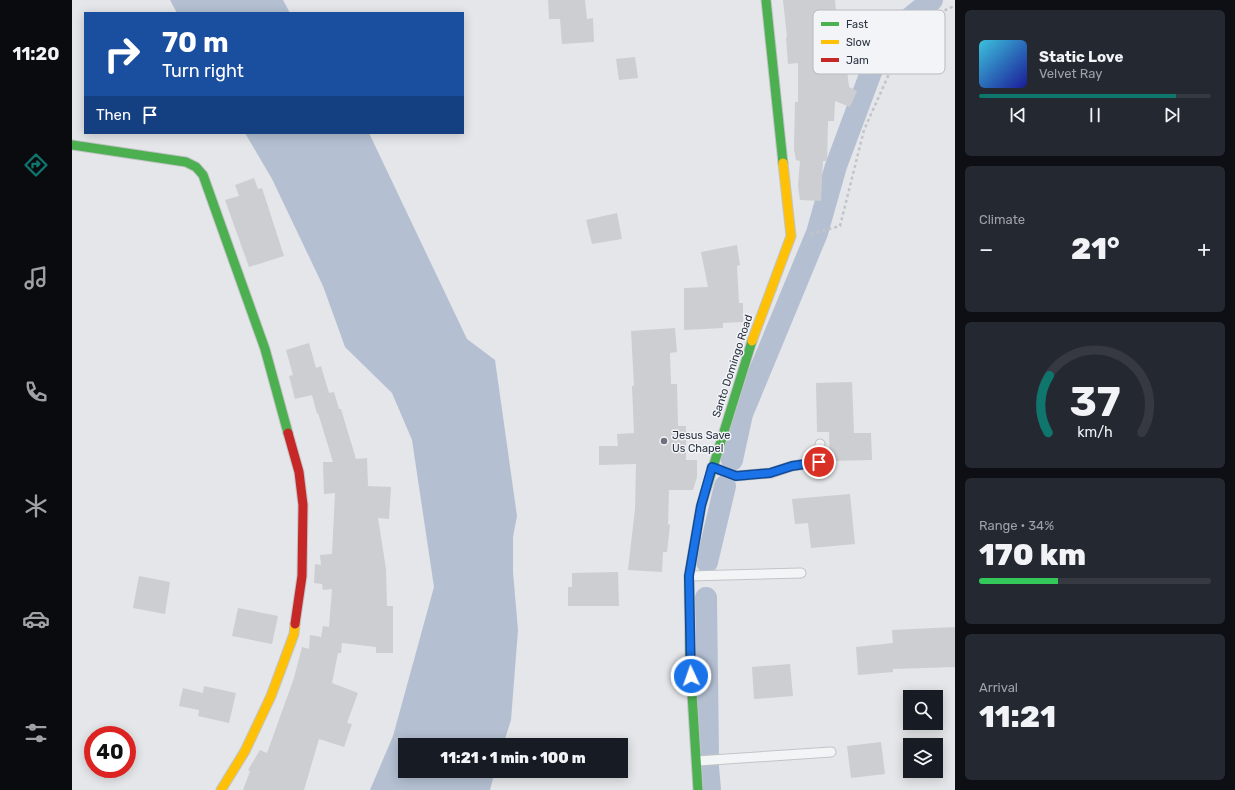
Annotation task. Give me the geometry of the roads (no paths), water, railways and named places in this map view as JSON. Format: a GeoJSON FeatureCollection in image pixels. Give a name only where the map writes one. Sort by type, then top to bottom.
{"type":"FeatureCollection","features":[{"type":"Feature","properties":{"kind":"street","name":"Santo Domingo Road"},"geometry":{"type":"LineString","coordinates":[[698,790],[690,662],[689,576],[701,506],[712,467],[752,340],[791,236],[766,0]]}},
{"type":"Feature","properties":{"kind":"street"},"geometry":{"type":"LineString","coordinates":[[72,145],[186,162],[196,167],[204,175],[265,349],[299,472],[303,505],[302,576],[294,634],[271,696],[245,751],[221,790]]}},
{"type":"Feature","properties":{"kind":"lane"},"geometry":{"type":"LineString","coordinates":[[712,467],[736,476],[770,473],[792,466],[819,462],[820,444]]}},
{"type":"Feature","properties":{"kind":"lane"},"geometry":{"type":"LineString","coordinates":[[689,576],[801,573]]}},
{"type":"Feature","properties":{"kind":"lane"},"geometry":{"type":"LineString","coordinates":[[697,761],[831,752]]}},
{"type":"Feature","properties":{"kind":"water"},"geometry":{"type":"Polygon","coordinates":[[[170,0],[283,0],[289,12],[176,12],[170,0]]]}},
{"type":"Feature","properties":{"kind":"water"},"geometry":{"type":"Polygon","coordinates":[[[246,134],[369,134],[467,339],[495,360],[517,516],[513,537],[513,572],[518,630],[511,720],[505,738],[398,738],[398,778],[493,778],[490,790],[370,790],[393,736],[434,587],[412,440],[392,393],[345,347],[323,286],[272,179],[246,134]]]}},
{"type":"Feature","properties":{"kind":"waterway"},"geometry":{"type":"LineString","coordinates":[[920,10],[932,0]]}},
{"type":"Feature","properties":{"kind":"waterway"},"geometry":{"type":"LineString","coordinates":[[732,460],[742,414],[817,233],[836,166],[870,74]]}},
{"type":"Feature","properties":{"kind":"waterway"},"geometry":{"type":"LineString","coordinates":[[707,562],[725,486]]}},
{"type":"Feature","properties":{"kind":"waterway"},"geometry":{"type":"LineString","coordinates":[[706,598],[708,756]]}},
{"type":"Feature","properties":{"kind":"waterway"},"geometry":{"type":"LineString","coordinates":[[708,767],[710,790]]}},
{"type":"Feature","properties":{"kind":"place","name":"Jesus Save Us Chapel"},"geometry":{"type":"Point","coordinates":[664,441]}}]}
